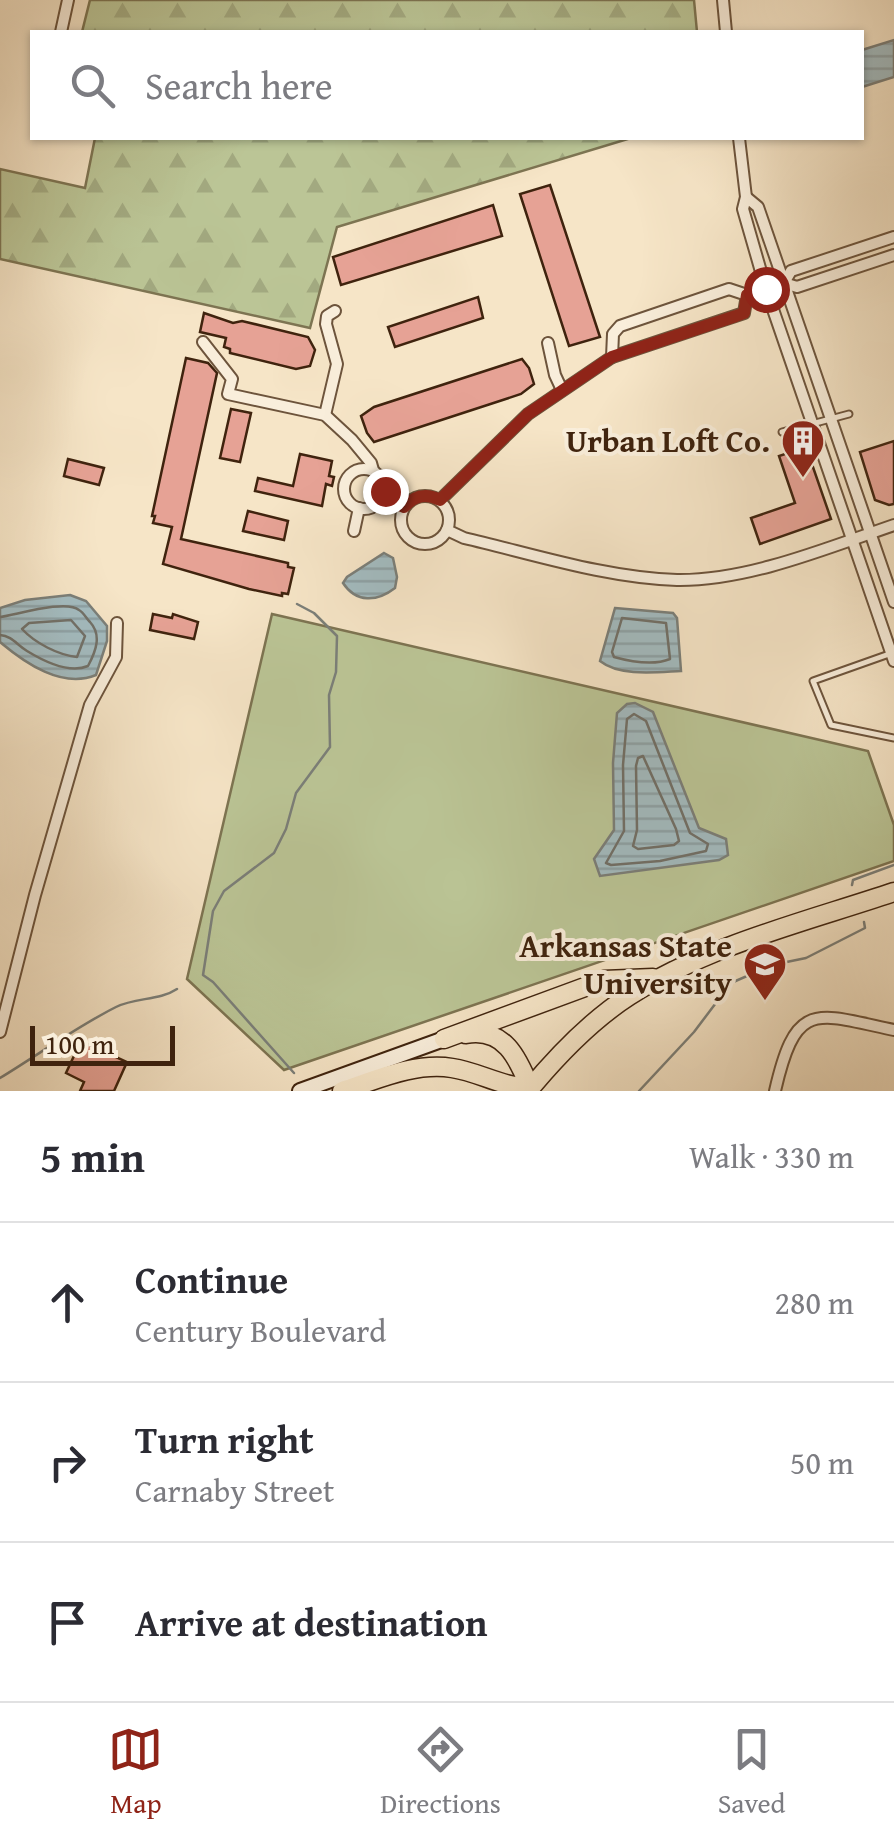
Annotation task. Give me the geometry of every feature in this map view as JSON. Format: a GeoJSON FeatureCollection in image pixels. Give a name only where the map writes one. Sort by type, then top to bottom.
{"type":"FeatureCollection","features":[{"type":"Feature","properties":{"kind":"highway"},"geometry":{"type":"LineString","coordinates":[[529,1090],[588,1028],[625,998],[659,978],[703,957],[894,892]]}},
{"type":"Feature","properties":{"kind":"highway"},"geometry":{"type":"LineString","coordinates":[[444,1039],[604,980],[659,978]]}},
{"type":"Feature","properties":{"kind":"highway"},"geometry":{"type":"LineString","coordinates":[[444,1039],[476,1032],[498,1037],[511,1049],[529,1090]]}},
{"type":"Feature","properties":{"kind":"highway"},"geometry":{"type":"LineString","coordinates":[[342,1091],[409,1070],[451,1068],[529,1090]]}},
{"type":"Feature","properties":{"kind":"main road"},"geometry":{"type":"LineString","coordinates":[[300,1091],[444,1039]]}},
{"type":"Feature","properties":{"kind":"street"},"geometry":{"type":"LineString","coordinates":[[62,30],[68,0]]}},
{"type":"Feature","properties":{"kind":"street"},"geometry":{"type":"LineString","coordinates":[[723,0],[726,30]]}},
{"type":"Feature","properties":{"kind":"street"},"geometry":{"type":"LineString","coordinates":[[739,140],[746,197],[743,209],[766,289],[893,655]]}},
{"type":"Feature","properties":{"kind":"street"},"geometry":{"type":"LineString","coordinates":[[746,197],[758,207],[894,602]]}},
{"type":"Feature","properties":{"kind":"street"},"geometry":{"type":"LineString","coordinates":[[784,283],[791,271],[894,237]]}},
{"type":"Feature","properties":{"kind":"street"},"geometry":{"type":"LineString","coordinates":[[612,357],[613,334],[620,326],[729,289],[747,295],[784,283],[797,287],[894,255]]}},
{"type":"Feature","properties":{"kind":"street"},"geometry":{"type":"LineString","coordinates":[[440,500],[528,414],[562,390],[612,357],[744,313],[747,295]]}},
{"type":"Feature","properties":{"kind":"street"},"geometry":{"type":"LineString","coordinates":[[326,415],[337,364],[326,324],[335,311]]}},
{"type":"Feature","properties":{"kind":"street"},"geometry":{"type":"LineString","coordinates":[[203,342],[232,379],[228,394],[326,415],[360,450],[371,463],[384,485],[383,498],[373,507],[359,508],[349,502],[344,491],[360,450]]}},
{"type":"Feature","properties":{"kind":"street"},"geometry":{"type":"LineString","coordinates":[[548,343],[554,375],[562,390]]}},
{"type":"Feature","properties":{"kind":"street"},"geometry":{"type":"LineString","coordinates":[[355,470],[373,470]]}},
{"type":"Feature","properties":{"kind":"street"},"geometry":{"type":"LineString","coordinates":[[416,496],[440,500],[449,514],[447,530],[428,544],[413,541],[402,530],[404,507],[416,496]]}},
{"type":"Feature","properties":{"kind":"street"},"geometry":{"type":"LineString","coordinates":[[383,498],[404,507]]}},
{"type":"Feature","properties":{"kind":"street"},"geometry":{"type":"LineString","coordinates":[[354,530],[359,508]]}},
{"type":"Feature","properties":{"kind":"street"},"geometry":{"type":"LineString","coordinates":[[447,530],[464,538],[575,564],[679,580],[770,567],[894,525]]}},
{"type":"Feature","properties":{"kind":"street"},"geometry":{"type":"LineString","coordinates":[[0,1032],[34,895],[90,705],[116,657],[117,623]]}},
{"type":"Feature","properties":{"kind":"street"},"geometry":{"type":"LineString","coordinates":[[776,1091],[787,1045],[805,1022],[832,1016],[894,1030]]}},
{"type":"Feature","properties":{"kind":"lane"},"geometry":{"type":"LineString","coordinates":[[782,432],[849,414]]}},
{"type":"Feature","properties":{"kind":"lane"},"geometry":{"type":"LineString","coordinates":[[892,738],[835,728],[825,717],[814,681],[893,655]]}},
{"type":"Feature","properties":{"kind":"green space"},"geometry":{"type":"Polygon","coordinates":[[[90,0],[694,0],[697,30],[82,30],[90,0]]]}},
{"type":"Feature","properties":{"kind":"green space"},"geometry":{"type":"Polygon","coordinates":[[[95,140],[624,140],[337,227],[310,328],[0,259],[0,169],[85,188],[95,140]]]}},
{"type":"Feature","properties":{"kind":"green space"},"geometry":{"type":"Polygon","coordinates":[[[272,614],[868,751],[894,825],[894,861],[284,1070],[187,979],[272,614]]]}},
{"type":"Feature","properties":{"kind":"water"},"geometry":{"type":"Polygon","coordinates":[[[894,40],[894,77],[864,86],[864,49],[894,40]]]}},
{"type":"Feature","properties":{"kind":"water"},"geometry":{"type":"Polygon","coordinates":[[[384,553],[393,558],[395,588],[367,598],[348,590],[343,583],[347,577],[384,553]]]}},
{"type":"Feature","properties":{"kind":"water"},"geometry":{"type":"Polygon","coordinates":[[[70,595],[86,601],[107,626],[107,641],[96,675],[70,679],[45,672],[0,642],[0,608],[25,600],[70,595]]]}},
{"type":"Feature","properties":{"kind":"water"},"geometry":{"type":"Polygon","coordinates":[[[615,608],[673,613],[677,618],[681,671],[628,671],[600,661],[615,608]]]}},
{"type":"Feature","properties":{"kind":"water"},"geometry":{"type":"Polygon","coordinates":[[[635,703],[653,712],[699,828],[726,839],[728,855],[719,860],[600,876],[594,859],[614,830],[617,713],[627,704],[635,703]]]}},
{"type":"Feature","properties":{"kind":"building"},"geometry":{"type":"Polygon","coordinates":[[[550,185],[600,337],[569,346],[520,194],[550,185]]]}},
{"type":"Feature","properties":{"kind":"building"},"geometry":{"type":"Polygon","coordinates":[[[493,205],[502,236],[341,285],[333,257],[493,205]]]}},
{"type":"Feature","properties":{"kind":"building"},"geometry":{"type":"Polygon","coordinates":[[[478,297],[483,318],[395,347],[388,327],[478,297]]]}},
{"type":"Feature","properties":{"kind":"building"},"geometry":{"type":"Polygon","coordinates":[[[204,313],[233,323],[242,321],[308,337],[315,350],[310,366],[296,369],[230,353],[224,347],[226,338],[200,332],[204,313]]]}},
{"type":"Feature","properties":{"kind":"building"},"geometry":{"type":"Polygon","coordinates":[[[186,358],[208,363],[217,373],[181,539],[288,563],[288,567],[294,568],[288,594],[249,589],[163,564],[172,527],[153,523],[152,516],[186,358]]]}},
{"type":"Feature","properties":{"kind":"building"},"geometry":{"type":"Polygon","coordinates":[[[522,359],[534,384],[521,394],[374,442],[367,433],[361,416],[374,407],[522,359]]]}},
{"type":"Feature","properties":{"kind":"building"},"geometry":{"type":"Polygon","coordinates":[[[231,409],[251,413],[240,462],[220,458],[231,409]]]}},
{"type":"Feature","properties":{"kind":"building"},"geometry":{"type":"Polygon","coordinates":[[[894,441],[894,504],[889,505],[875,500],[860,452],[894,441]]]}},
{"type":"Feature","properties":{"kind":"building","name":"Urban Loft Co."},"geometry":{"type":"Polygon","coordinates":[[[806,447],[831,519],[760,544],[751,518],[795,503],[779,456],[806,447]]]}},
{"type":"Feature","properties":{"kind":"building"},"geometry":{"type":"Polygon","coordinates":[[[300,454],[332,461],[332,486],[326,484],[322,506],[255,491],[258,478],[293,486],[300,454]]]}},
{"type":"Feature","properties":{"kind":"building"},"geometry":{"type":"Polygon","coordinates":[[[68,459],[104,468],[99,485],[64,476],[68,459]]]}},
{"type":"Feature","properties":{"kind":"building"},"geometry":{"type":"Polygon","coordinates":[[[248,511],[288,521],[284,540],[243,531],[248,511]]]}},
{"type":"Feature","properties":{"kind":"building"},"geometry":{"type":"Polygon","coordinates":[[[153,614],[172,618],[173,614],[198,622],[194,639],[150,630],[153,614]]]}},
{"type":"Feature","properties":{"kind":"building"},"geometry":{"type":"Polygon","coordinates":[[[81,1041],[127,1062],[114,1091],[80,1091],[84,1082],[66,1073],[81,1041]]]}},
{"type":"Feature","properties":{"kind":"waterway"},"geometry":{"type":"LineString","coordinates":[[294,1073],[203,975],[213,911],[224,891],[274,853],[286,829],[296,793],[330,747],[329,695],[336,672],[337,636],[314,613],[297,604]]}},
{"type":"Feature","properties":{"kind":"waterway"},"geometry":{"type":"LineString","coordinates":[[852,885],[853,880],[894,865]]}},
{"type":"Feature","properties":{"kind":"waterway"},"geometry":{"type":"LineString","coordinates":[[639,1091],[694,1032],[731,983],[772,965],[806,958],[865,928],[864,922]]}},
{"type":"Feature","properties":{"kind":"waterway"},"geometry":{"type":"LineString","coordinates":[[0,1078],[116,1007],[177,989]]}},
{"type":"Feature","properties":{"kind":"place","name":"Urban Loft Co."},"geometry":{"type":"Point","coordinates":[803,479]}},
{"type":"Feature","properties":{"kind":"place","name":"Arkansas State University"},"geometry":{"type":"Point","coordinates":[765,1002]}},
{"type":"Feature","properties":{"kind":"route"},"geometry":{"type":"LineString","coordinates":[[385,491],[383,498],[404,507],[416,496],[440,500],[548,398],[612,357],[744,313],[747,295],[766,289]]}}]}
